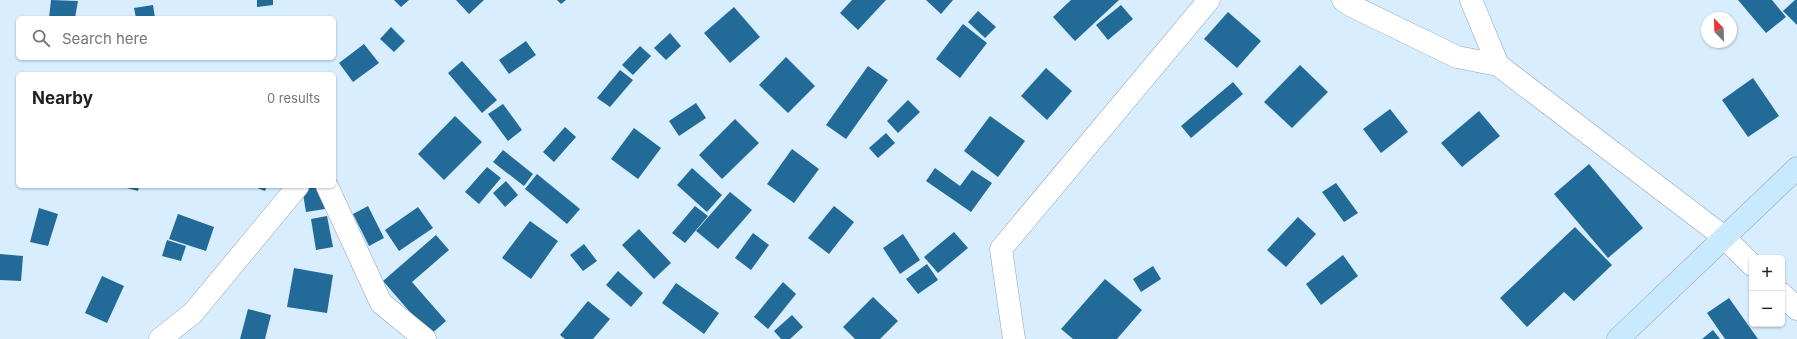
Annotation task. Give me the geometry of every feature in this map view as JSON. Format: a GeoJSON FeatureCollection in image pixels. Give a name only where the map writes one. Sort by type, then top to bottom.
{"type":"FeatureCollection","features":[{"type":"Feature","properties":{"kind":"main road"},"geometry":{"type":"LineString","coordinates":[[1618,339],[1797,168]]}},
{"type":"Feature","properties":{"kind":"street"},"geometry":{"type":"LineString","coordinates":[[1014,339],[1001,249],[1209,0]]}},
{"type":"Feature","properties":{"kind":"street"},"geometry":{"type":"LineString","coordinates":[[1343,0],[1352,6],[1457,56],[1498,65],[1724,237],[1749,261]]}},
{"type":"Feature","properties":{"kind":"street"},"geometry":{"type":"LineString","coordinates":[[1471,0],[1498,65]]}},
{"type":"Feature","properties":{"kind":"street"},"geometry":{"type":"LineString","coordinates":[[160,339],[193,313],[296,188]]}},
{"type":"Feature","properties":{"kind":"street"},"geometry":{"type":"LineString","coordinates":[[328,188],[381,303],[425,339]]}},
{"type":"Feature","properties":{"kind":"street"},"geometry":{"type":"LineString","coordinates":[[1785,297],[1797,309]]}},
{"type":"Feature","properties":{"kind":"building"},"geometry":{"type":"Polygon","coordinates":[[[51,0],[78,1],[75,16],[49,16],[51,0]]]}},
{"type":"Feature","properties":{"kind":"building"},"geometry":{"type":"Polygon","coordinates":[[[257,0],[273,0],[273,5],[257,7],[257,0]]]}},
{"type":"Feature","properties":{"kind":"building"},"geometry":{"type":"Polygon","coordinates":[[[394,0],[409,0],[401,7],[394,0]]]}},
{"type":"Feature","properties":{"kind":"building"},"geometry":{"type":"Polygon","coordinates":[[[456,0],[484,0],[469,14],[456,0]]]}},
{"type":"Feature","properties":{"kind":"building"},"geometry":{"type":"Polygon","coordinates":[[[557,0],[566,0],[561,4],[557,0]]]}},
{"type":"Feature","properties":{"kind":"building"},"geometry":{"type":"Polygon","coordinates":[[[852,0],[886,0],[858,30],[840,13],[852,0]]]}},
{"type":"Feature","properties":{"kind":"building"},"geometry":{"type":"Polygon","coordinates":[[[926,0],[953,0],[941,14],[926,0]]]}},
{"type":"Feature","properties":{"kind":"building"},"geometry":{"type":"Polygon","coordinates":[[[1071,0],[1119,0],[1075,41],[1053,17],[1071,0]]]}},
{"type":"Feature","properties":{"kind":"building"},"geometry":{"type":"Polygon","coordinates":[[[1738,0],[1772,0],[1786,17],[1766,33],[1738,0]]]}},
{"type":"Feature","properties":{"kind":"building"},"geometry":{"type":"Polygon","coordinates":[[[1795,0],[1797,0],[1797,25],[1783,11],[1795,0]]]}},
{"type":"Feature","properties":{"kind":"building"},"geometry":{"type":"Polygon","coordinates":[[[153,5],[155,16],[136,16],[134,8],[153,5]]]}},
{"type":"Feature","properties":{"kind":"building"},"geometry":{"type":"Polygon","coordinates":[[[1121,5],[1133,19],[1108,40],[1096,25],[1121,5]]]}},
{"type":"Feature","properties":{"kind":"building"},"geometry":{"type":"Polygon","coordinates":[[[734,7],[760,37],[730,63],[704,33],[734,7]]]}},
{"type":"Feature","properties":{"kind":"building"},"geometry":{"type":"Polygon","coordinates":[[[978,11],[996,27],[985,38],[968,22],[978,11]]]}},
{"type":"Feature","properties":{"kind":"building"},"geometry":{"type":"Polygon","coordinates":[[[1228,12],[1261,41],[1237,68],[1204,39],[1228,12]]]}},
{"type":"Feature","properties":{"kind":"building"},"geometry":{"type":"Polygon","coordinates":[[[963,24],[987,43],[960,78],[936,59],[963,24]]]}},
{"type":"Feature","properties":{"kind":"building"},"geometry":{"type":"Polygon","coordinates":[[[391,27],[405,41],[394,52],[380,39],[391,27]]]}},
{"type":"Feature","properties":{"kind":"building"},"geometry":{"type":"Polygon","coordinates":[[[670,33],[681,46],[666,60],[654,48],[670,33]]]}},
{"type":"Feature","properties":{"kind":"building"},"geometry":{"type":"Polygon","coordinates":[[[526,41],[536,55],[509,74],[499,60],[526,41]]]}},
{"type":"Feature","properties":{"kind":"building"},"geometry":{"type":"Polygon","coordinates":[[[364,44],[379,63],[353,82],[339,63],[364,44]]]}},
{"type":"Feature","properties":{"kind":"building"},"geometry":{"type":"Polygon","coordinates":[[[640,46],[651,56],[633,75],[622,65],[640,46]]]}},
{"type":"Feature","properties":{"kind":"building"},"geometry":{"type":"Polygon","coordinates":[[[786,57],[815,86],[788,113],[759,85],[786,57]]]}},
{"type":"Feature","properties":{"kind":"building"},"geometry":{"type":"Polygon","coordinates":[[[462,61],[497,100],[482,113],[448,73],[462,61]]]}},
{"type":"Feature","properties":{"kind":"building"},"geometry":{"type":"Polygon","coordinates":[[[1300,65],[1328,92],[1292,128],[1264,102],[1300,65]]]}},
{"type":"Feature","properties":{"kind":"building"},"geometry":{"type":"Polygon","coordinates":[[[868,66],[888,80],[846,139],[826,125],[868,66]]]}},
{"type":"Feature","properties":{"kind":"building"},"geometry":{"type":"Polygon","coordinates":[[[1046,68],[1072,91],[1047,120],[1021,96],[1046,68]]]}},
{"type":"Feature","properties":{"kind":"building"},"geometry":{"type":"Polygon","coordinates":[[[620,70],[633,80],[610,107],[597,98],[620,70]]]}},
{"type":"Feature","properties":{"kind":"building"},"geometry":{"type":"Polygon","coordinates":[[[1753,78],[1779,116],[1748,137],[1722,100],[1753,78]]]}},
{"type":"Feature","properties":{"kind":"building"},"geometry":{"type":"Polygon","coordinates":[[[1233,82],[1243,94],[1191,138],[1181,126],[1233,82]]]}},
{"type":"Feature","properties":{"kind":"building"},"geometry":{"type":"Polygon","coordinates":[[[908,100],[920,112],[898,133],[887,121],[908,100]]]}},
{"type":"Feature","properties":{"kind":"building"},"geometry":{"type":"Polygon","coordinates":[[[696,103],[706,118],[679,136],[669,121],[696,103]]]}},
{"type":"Feature","properties":{"kind":"building"},"geometry":{"type":"Polygon","coordinates":[[[503,104],[522,130],[508,141],[488,114],[503,104]]]}},
{"type":"Feature","properties":{"kind":"building"},"geometry":{"type":"Polygon","coordinates":[[[1390,109],[1408,132],[1381,153],[1363,129],[1390,109]]]}},
{"type":"Feature","properties":{"kind":"building"},"geometry":{"type":"Polygon","coordinates":[[[1479,111],[1500,136],[1462,167],[1441,143],[1479,111]]]}},
{"type":"Feature","properties":{"kind":"building"},"geometry":{"type":"Polygon","coordinates":[[[455,116],[482,142],[444,180],[418,154],[455,116]]]}},
{"type":"Feature","properties":{"kind":"building"},"geometry":{"type":"Polygon","coordinates":[[[990,116],[1025,141],[998,177],[964,151],[990,116]]]}},
{"type":"Feature","properties":{"kind":"building"},"geometry":{"type":"Polygon","coordinates":[[[735,119],[759,143],[722,179],[699,155],[735,119]]]}},
{"type":"Feature","properties":{"kind":"building"},"geometry":{"type":"Polygon","coordinates":[[[565,127],[576,137],[554,162],[543,152],[565,127]]]}},
{"type":"Feature","properties":{"kind":"building"},"geometry":{"type":"Polygon","coordinates":[[[634,128],[661,148],[638,179],[611,159],[634,128]]]}},
{"type":"Feature","properties":{"kind":"building"},"geometry":{"type":"Polygon","coordinates":[[[886,133],[895,143],[878,158],[869,148],[886,133]]]}},
{"type":"Feature","properties":{"kind":"building"},"geometry":{"type":"Polygon","coordinates":[[[792,149],[819,169],[794,203],[767,184],[792,149]]]}},
{"type":"Feature","properties":{"kind":"building"},"geometry":{"type":"Polygon","coordinates":[[[503,150],[533,174],[524,186],[493,162],[503,150]]]}},
{"type":"Feature","properties":{"kind":"building"},"geometry":{"type":"Polygon","coordinates":[[[1589,164],[1643,228],[1608,258],[1554,194],[1589,164]]]}},
{"type":"Feature","properties":{"kind":"building"},"geometry":{"type":"Polygon","coordinates":[[[487,167],[501,178],[479,204],[465,192],[487,167]]]}},
{"type":"Feature","properties":{"kind":"building"},"geometry":{"type":"Polygon","coordinates":[[[692,168],[722,195],[707,212],[677,185],[692,168]]]}},
{"type":"Feature","properties":{"kind":"building"},"geometry":{"type":"Polygon","coordinates":[[[935,168],[960,186],[972,170],[992,183],[971,212],[926,181],[935,168]]]}},
{"type":"Feature","properties":{"kind":"building"},"geometry":{"type":"Polygon","coordinates":[[[537,174],[580,209],[567,224],[525,189],[537,174]]]}},
{"type":"Feature","properties":{"kind":"building"},"geometry":{"type":"Polygon","coordinates":[[[506,181],[518,195],[505,207],[493,193],[506,181]]]}},
{"type":"Feature","properties":{"kind":"building"},"geometry":{"type":"Polygon","coordinates":[[[1336,183],[1358,213],[1344,222],[1322,192],[1336,183]]]}},
{"type":"Feature","properties":{"kind":"building"},"geometry":{"type":"Polygon","coordinates":[[[127,188],[139,188],[138,191],[127,188]]]}},
{"type":"Feature","properties":{"kind":"building"},"geometry":{"type":"Polygon","coordinates":[[[257,188],[266,188],[265,191],[257,188]]]}},
{"type":"Feature","properties":{"kind":"building"},"geometry":{"type":"Polygon","coordinates":[[[302,188],[321,188],[325,209],[306,212],[302,188]]]}},
{"type":"Feature","properties":{"kind":"building"},"geometry":{"type":"Polygon","coordinates":[[[730,192],[752,210],[718,249],[696,231],[730,192]]]}},
{"type":"Feature","properties":{"kind":"building"},"geometry":{"type":"Polygon","coordinates":[[[368,206],[384,238],[369,246],[353,214],[368,206]]]}},
{"type":"Feature","properties":{"kind":"building"},"geometry":{"type":"Polygon","coordinates":[[[695,206],[708,216],[685,243],[672,233],[695,206]]]}},
{"type":"Feature","properties":{"kind":"building"},"geometry":{"type":"Polygon","coordinates":[[[834,206],[854,222],[829,254],[808,238],[834,206]]]}},
{"type":"Feature","properties":{"kind":"building"},"geometry":{"type":"Polygon","coordinates":[[[418,207],[433,228],[399,251],[385,230],[418,207]]]}},
{"type":"Feature","properties":{"kind":"building"},"geometry":{"type":"Polygon","coordinates":[[[39,208],[58,214],[48,246],[30,242],[39,208]]]}},
{"type":"Feature","properties":{"kind":"building"},"geometry":{"type":"Polygon","coordinates":[[[178,214],[214,227],[206,251],[169,239],[178,214]]]}},
{"type":"Feature","properties":{"kind":"building"},"geometry":{"type":"Polygon","coordinates":[[[327,216],[333,247],[316,250],[311,219],[327,216]]]}},
{"type":"Feature","properties":{"kind":"building"},"geometry":{"type":"Polygon","coordinates":[[[1298,217],[1316,234],[1286,267],[1267,250],[1298,217]]]}},
{"type":"Feature","properties":{"kind":"building"},"geometry":{"type":"Polygon","coordinates":[[[530,221],[558,241],[531,279],[502,258],[530,221]]]}},
{"type":"Feature","properties":{"kind":"building"},"geometry":{"type":"Polygon","coordinates":[[[1575,227],[1612,265],[1574,301],[1564,292],[1527,327],[1500,298],[1575,227]]]}},
{"type":"Feature","properties":{"kind":"building"},"geometry":{"type":"Polygon","coordinates":[[[639,229],[671,263],[654,279],[622,245],[639,229]]]}},
{"type":"Feature","properties":{"kind":"building"},"geometry":{"type":"Polygon","coordinates":[[[954,232],[968,248],[938,273],[924,257],[954,232]]]}},
{"type":"Feature","properties":{"kind":"building"},"geometry":{"type":"Polygon","coordinates":[[[753,233],[769,245],[751,270],[735,258],[753,233]]]}},
{"type":"Feature","properties":{"kind":"building"},"geometry":{"type":"Polygon","coordinates":[[[903,234],[920,260],[900,274],[883,248],[903,234]]]}},
{"type":"Feature","properties":{"kind":"building"},"geometry":{"type":"Polygon","coordinates":[[[436,235],[449,250],[412,282],[446,321],[430,335],[383,281],[436,235]]]}},
{"type":"Feature","properties":{"kind":"building"},"geometry":{"type":"Polygon","coordinates":[[[167,240],[186,246],[181,261],[162,256],[167,240]]]}},
{"type":"Feature","properties":{"kind":"building"},"geometry":{"type":"Polygon","coordinates":[[[584,244],[597,261],[583,271],[570,255],[584,244]]]}},
{"type":"Feature","properties":{"kind":"building"},"geometry":{"type":"Polygon","coordinates":[[[0,254],[23,256],[21,281],[0,280],[0,254]]]}},
{"type":"Feature","properties":{"kind":"building"},"geometry":{"type":"Polygon","coordinates":[[[1343,255],[1358,276],[1321,305],[1306,284],[1343,255]]]}},
{"type":"Feature","properties":{"kind":"building"},"geometry":{"type":"Polygon","coordinates":[[[927,264],[938,280],[918,294],[906,279],[927,264]]]}},
{"type":"Feature","properties":{"kind":"building"},"geometry":{"type":"Polygon","coordinates":[[[1153,266],[1161,279],[1141,292],[1133,279],[1153,266]]]}},
{"type":"Feature","properties":{"kind":"building"},"geometry":{"type":"Polygon","coordinates":[[[294,268],[333,275],[327,313],[287,307],[294,268]]]}},
{"type":"Feature","properties":{"kind":"building"},"geometry":{"type":"Polygon","coordinates":[[[618,271],[643,293],[631,307],[606,285],[618,271]]]}},
{"type":"Feature","properties":{"kind":"building"},"geometry":{"type":"Polygon","coordinates":[[[102,276],[124,286],[107,323],[85,313],[102,276]]]}},
{"type":"Feature","properties":{"kind":"building"},"geometry":{"type":"Polygon","coordinates":[[[1105,279],[1142,310],[1117,339],[1073,339],[1061,329],[1105,279]]]}},
{"type":"Feature","properties":{"kind":"building"},"geometry":{"type":"Polygon","coordinates":[[[783,282],[796,294],[768,329],[754,317],[783,282]]]}},
{"type":"Feature","properties":{"kind":"building"},"geometry":{"type":"Polygon","coordinates":[[[676,283],[719,313],[704,334],[662,303],[676,283]]]}},
{"type":"Feature","properties":{"kind":"building"},"geometry":{"type":"Polygon","coordinates":[[[873,297],[898,321],[880,339],[855,339],[843,327],[873,297]]]}},
{"type":"Feature","properties":{"kind":"building"},"geometry":{"type":"Polygon","coordinates":[[[1729,298],[1758,339],[1725,339],[1707,313],[1729,298]]]}},
{"type":"Feature","properties":{"kind":"building"},"geometry":{"type":"Polygon","coordinates":[[[588,301],[610,319],[593,339],[565,339],[560,335],[588,301]]]}},
{"type":"Feature","properties":{"kind":"building"},"geometry":{"type":"Polygon","coordinates":[[[248,309],[271,315],[265,339],[240,339],[248,309]]]}},
{"type":"Feature","properties":{"kind":"building"},"geometry":{"type":"Polygon","coordinates":[[[792,315],[803,327],[790,339],[781,339],[774,331],[792,315]]]}},
{"type":"Feature","properties":{"kind":"building"},"geometry":{"type":"Polygon","coordinates":[[[1713,330],[1720,339],[1702,339],[1713,330]]]}}]}
